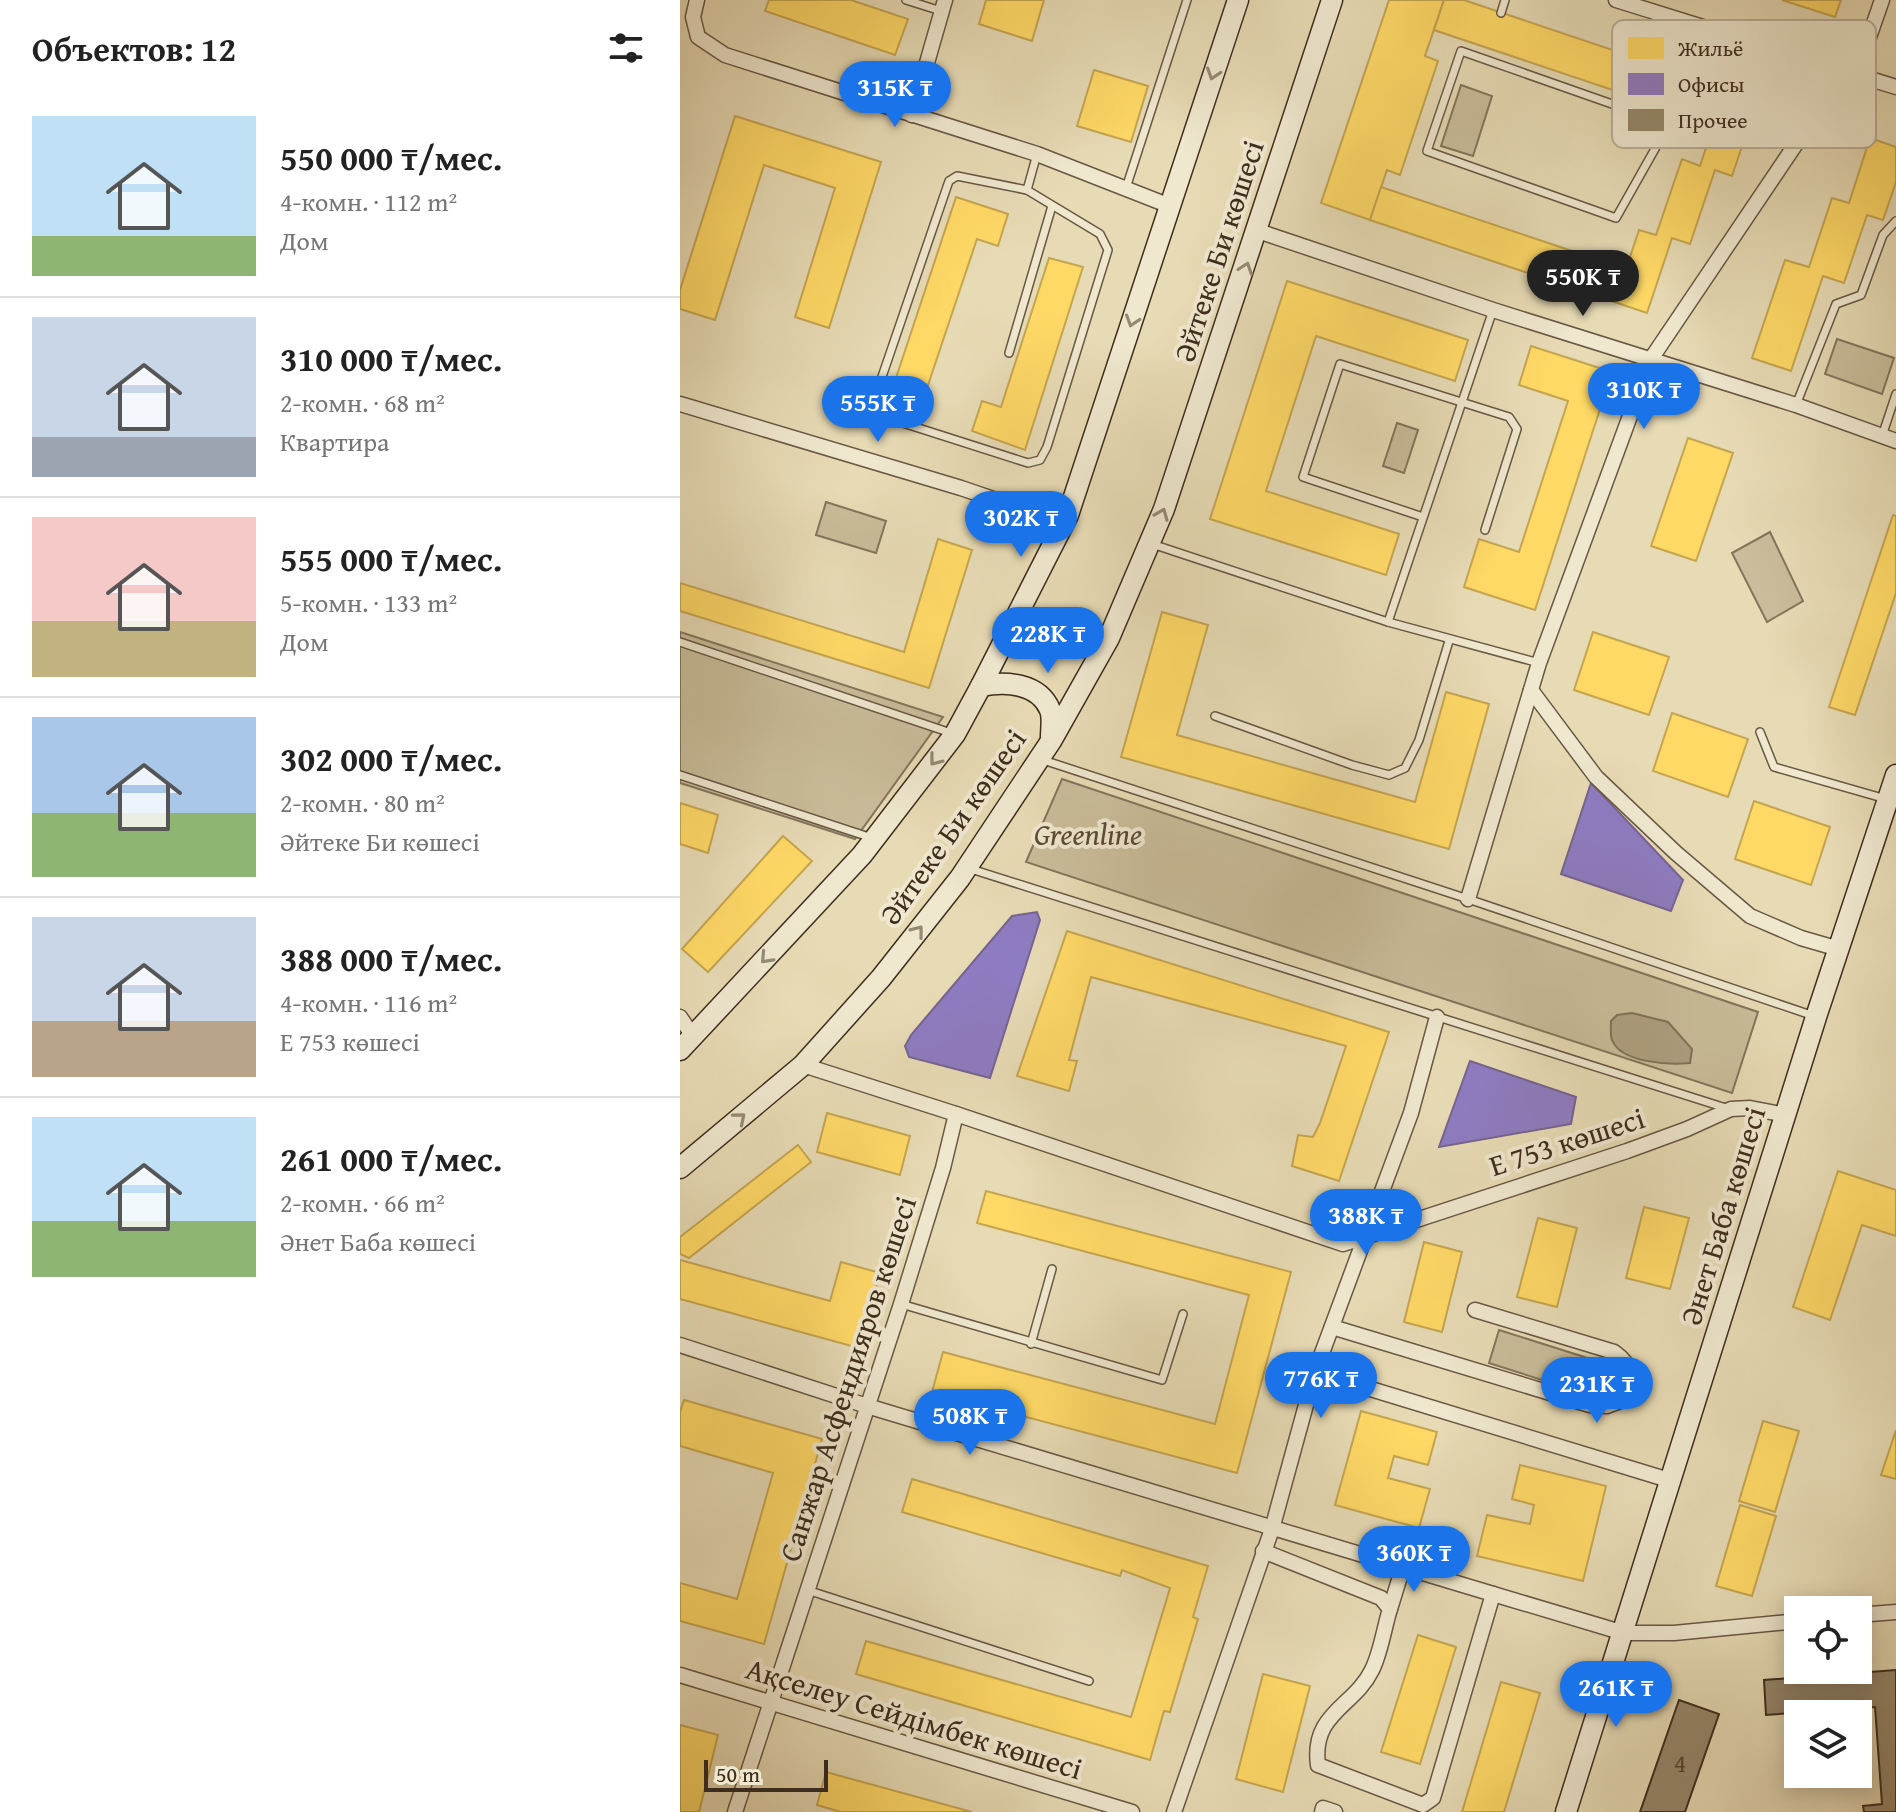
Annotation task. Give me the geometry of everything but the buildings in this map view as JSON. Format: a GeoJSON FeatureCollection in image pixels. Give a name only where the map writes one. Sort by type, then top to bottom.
{"type":"FeatureCollection","features":[{"type":"Feature","properties":{"kind":"street"},"geometry":{"type":"LineString","coordinates":[[697,0],[693,17],[698,37],[725,55],[1037,154],[1170,206]]}},
{"type":"Feature","properties":{"kind":"street","name":"Әйтеке Би көшесі"},"geometry":{"type":"LineString","coordinates":[[686,1043],[874,839],[955,734],[981,686],[1064,523],[1238,0]]}},
{"type":"Feature","properties":{"kind":"street","name":"Әйтеке Би көшесі"},"geometry":{"type":"LineString","coordinates":[[680,1168],[803,1065],[881,978],[967,868],[1051,741],[1109,638],[1164,509],[1332,0]]}},
{"type":"Feature","properties":{"kind":"street"},"geometry":{"type":"LineString","coordinates":[[1616,0],[1681,20]]}},
{"type":"Feature","properties":{"kind":"street"},"geometry":{"type":"LineString","coordinates":[[1875,20],[1882,0]]}},
{"type":"Feature","properties":{"kind":"street"},"geometry":{"type":"LineString","coordinates":[[912,115],[943,5]]}},
{"type":"Feature","properties":{"kind":"street"},"geometry":{"type":"LineString","coordinates":[[1876,81],[1896,87]]}},
{"type":"Feature","properties":{"kind":"street"},"geometry":{"type":"LineString","coordinates":[[1468,899],[1539,663],[1651,359],[1793,148]]}},
{"type":"Feature","properties":{"kind":"street"},"geometry":{"type":"LineString","coordinates":[[1258,231],[1493,310],[1796,405],[1889,439]]}},
{"type":"Feature","properties":{"kind":"street"},"geometry":{"type":"LineString","coordinates":[[680,404],[961,488],[1064,523]]}},
{"type":"Feature","properties":{"kind":"street"},"geometry":{"type":"LineString","coordinates":[[981,686],[994,683],[1030,688],[1051,712],[1051,741]]}},
{"type":"Feature","properties":{"kind":"street"},"geometry":{"type":"LineString","coordinates":[[1531,690],[1596,777],[1676,853],[1750,916],[1801,938],[1839,949]]}},
{"type":"Feature","properties":{"kind":"street","name":"Әнет Баба көшесі"},"geometry":{"type":"LineString","coordinates":[[1566,1812],[1816,1017],[1896,775]]}},
{"type":"Feature","properties":{"kind":"street"},"geometry":{"type":"LineString","coordinates":[[680,1017],[686,1043]]}},
{"type":"Feature","properties":{"kind":"street"},"geometry":{"type":"LineString","coordinates":[[1174,1812],[1272,1529],[1315,1372],[1411,1113],[1437,1017]]}},
{"type":"Feature","properties":{"kind":"street"},"geometry":{"type":"LineString","coordinates":[[803,1065],[956,1114]]}},
{"type":"Feature","properties":{"kind":"street","name":"Е 753 көшесі"},"geometry":{"type":"LineString","coordinates":[[956,1114],[1343,1244],[1639,1147],[1731,1109],[1750,1108],[1786,1115]]}},
{"type":"Feature","properties":{"kind":"street","name":"Санжар Асфендияров көшесі"},"geometry":{"type":"LineString","coordinates":[[735,1812],[901,1304],[943,1168],[956,1114]]}},
{"type":"Feature","properties":{"kind":"street"},"geometry":{"type":"LineString","coordinates":[[1332,1327],[1590,1405],[1607,1406],[1620,1401],[1630,1371],[1626,1360],[1614,1352],[1475,1310]]}},
{"type":"Feature","properties":{"kind":"street"},"geometry":{"type":"LineString","coordinates":[[680,1345],[867,1406],[1624,1633],[1674,1633],[1784,1622]]}},
{"type":"Feature","properties":{"kind":"street"},"geometry":{"type":"LineString","coordinates":[[1315,1372],[1672,1481]]}},
{"type":"Feature","properties":{"kind":"street"},"geometry":{"type":"LineString","coordinates":[[1263,1551],[1381,1598],[1390,1609]]}},
{"type":"Feature","properties":{"kind":"street"},"geometry":{"type":"LineString","coordinates":[[1403,1567],[1372,1671],[1327,1719],[1316,1752],[1318,1765],[1423,1805],[1433,1798],[1493,1594]]}},
{"type":"Feature","properties":{"kind":"street"},"geometry":{"type":"LineString","coordinates":[[1872,1614],[1896,1612]]}},
{"type":"Feature","properties":{"kind":"street","name":"Ақселеу Сейдімбек көшесі"},"geometry":{"type":"LineString","coordinates":[[680,1675],[1132,1812]]}},
{"type":"Feature","properties":{"kind":"street"},"geometry":{"type":"LineString","coordinates":[[1322,1812],[1323,1808],[1335,1812]]}},
{"type":"Feature","properties":{"kind":"lane"},"geometry":{"type":"LineString","coordinates":[[906,0],[943,5]]}},
{"type":"Feature","properties":{"kind":"lane"},"geometry":{"type":"LineString","coordinates":[[1126,188],[1187,0]]}},
{"type":"Feature","properties":{"kind":"lane"},"geometry":{"type":"LineString","coordinates":[[1501,13],[1505,0]]}},
{"type":"Feature","properties":{"kind":"lane"},"geometry":{"type":"LineString","coordinates":[[1485,59],[1489,48]]}},
{"type":"Feature","properties":{"kind":"lane"},"geometry":{"type":"LineString","coordinates":[[1612,104],[1461,51],[1427,151],[1616,218],[1655,148]]}},
{"type":"Feature","properties":{"kind":"lane"},"geometry":{"type":"LineString","coordinates":[[1027,190],[1037,154]]}},
{"type":"Feature","properties":{"kind":"lane"},"geometry":{"type":"LineString","coordinates":[[957,176],[968,177],[1027,190],[1100,234],[1108,250],[1047,447],[1040,460],[1028,463],[884,417],[874,411],[873,403],[949,181],[957,176]]}},
{"type":"Feature","properties":{"kind":"lane"},"geometry":{"type":"LineString","coordinates":[[1009,353],[1052,206]]}},
{"type":"Feature","properties":{"kind":"lane"},"geometry":{"type":"LineString","coordinates":[[1796,405],[1836,304],[1861,295],[1883,235],[1896,221]]}},
{"type":"Feature","properties":{"kind":"lane"},"geometry":{"type":"LineString","coordinates":[[1388,622],[1493,310]]}},
{"type":"Feature","properties":{"kind":"lane"},"geometry":{"type":"LineString","coordinates":[[1423,517],[1303,477],[1340,364],[1514,421],[1517,429],[1485,530]]}},
{"type":"Feature","properties":{"kind":"lane"},"geometry":{"type":"LineString","coordinates":[[1889,439],[1896,394]]}},
{"type":"Feature","properties":{"kind":"lane"},"geometry":{"type":"LineString","coordinates":[[1150,543],[1449,641],[1539,663]]}},
{"type":"Feature","properties":{"kind":"lane"},"geometry":{"type":"LineString","coordinates":[[1215,716],[1352,765],[1389,775],[1405,768],[1419,740],[1449,641]]}},
{"type":"Feature","properties":{"kind":"lane"},"geometry":{"type":"LineString","coordinates":[[680,642],[955,734]]}},
{"type":"Feature","properties":{"kind":"lane"},"geometry":{"type":"LineString","coordinates":[[1760,732],[1774,767],[1888,800]]}},
{"type":"Feature","properties":{"kind":"lane"},"geometry":{"type":"LineString","coordinates":[[1039,758],[1816,1017]]}},
{"type":"Feature","properties":{"kind":"lane"},"geometry":{"type":"LineString","coordinates":[[680,775],[874,839]]}},
{"type":"Feature","properties":{"kind":"lane"},"geometry":{"type":"LineString","coordinates":[[967,868],[1731,1109]]}},
{"type":"Feature","properties":{"kind":"lane"},"geometry":{"type":"LineString","coordinates":[[1031,1344],[1052,1269]]}},
{"type":"Feature","properties":{"kind":"lane"},"geometry":{"type":"LineString","coordinates":[[901,1304],[1162,1380],[1183,1314]]}},
{"type":"Feature","properties":{"kind":"lane"},"geometry":{"type":"LineString","coordinates":[[807,1590],[1089,1681]]}},
{"type":"Feature","properties":{"kind":"green space"},"geometry":{"type":"Polygon","coordinates":[[[1461,85],[1492,96],[1473,156],[1441,146],[1461,85]]]}},
{"type":"Feature","properties":{"kind":"green space"},"geometry":{"type":"Polygon","coordinates":[[[1837,339],[1894,358],[1882,394],[1825,374],[1837,339]]]}},
{"type":"Feature","properties":{"kind":"green space"},"geometry":{"type":"Polygon","coordinates":[[[1397,423],[1418,430],[1404,473],[1383,466],[1397,423]]]}},
{"type":"Feature","properties":{"kind":"green space"},"geometry":{"type":"Polygon","coordinates":[[[826,502],[886,521],[876,553],[816,535],[826,502]]]}},
{"type":"Feature","properties":{"kind":"green space"},"geometry":{"type":"Polygon","coordinates":[[[1770,532],[1803,601],[1767,622],[1732,553],[1770,532]]]}},
{"type":"Feature","properties":{"kind":"green space"},"geometry":{"type":"Polygon","coordinates":[[[680,632],[943,717],[855,839],[680,783],[680,632]]]}},
{"type":"Feature","properties":{"kind":"green space","name":"Greenline"},"geometry":{"type":"Polygon","coordinates":[[[1062,779],[1758,1012],[1732,1093],[1026,862],[1062,779]]]}},
{"type":"Feature","properties":{"kind":"green space"},"geometry":{"type":"Polygon","coordinates":[[[1499,1330],[1597,1361],[1586,1394],[1489,1363],[1499,1330]]]}},
{"type":"Feature","properties":{"kind":"shaded area"},"geometry":{"type":"Polygon","coordinates":[[[1632,1013],[1668,1022],[1692,1049],[1690,1063],[1646,1061],[1617,1048],[1611,1038],[1611,1021],[1617,1015],[1632,1013]]]}}]}
